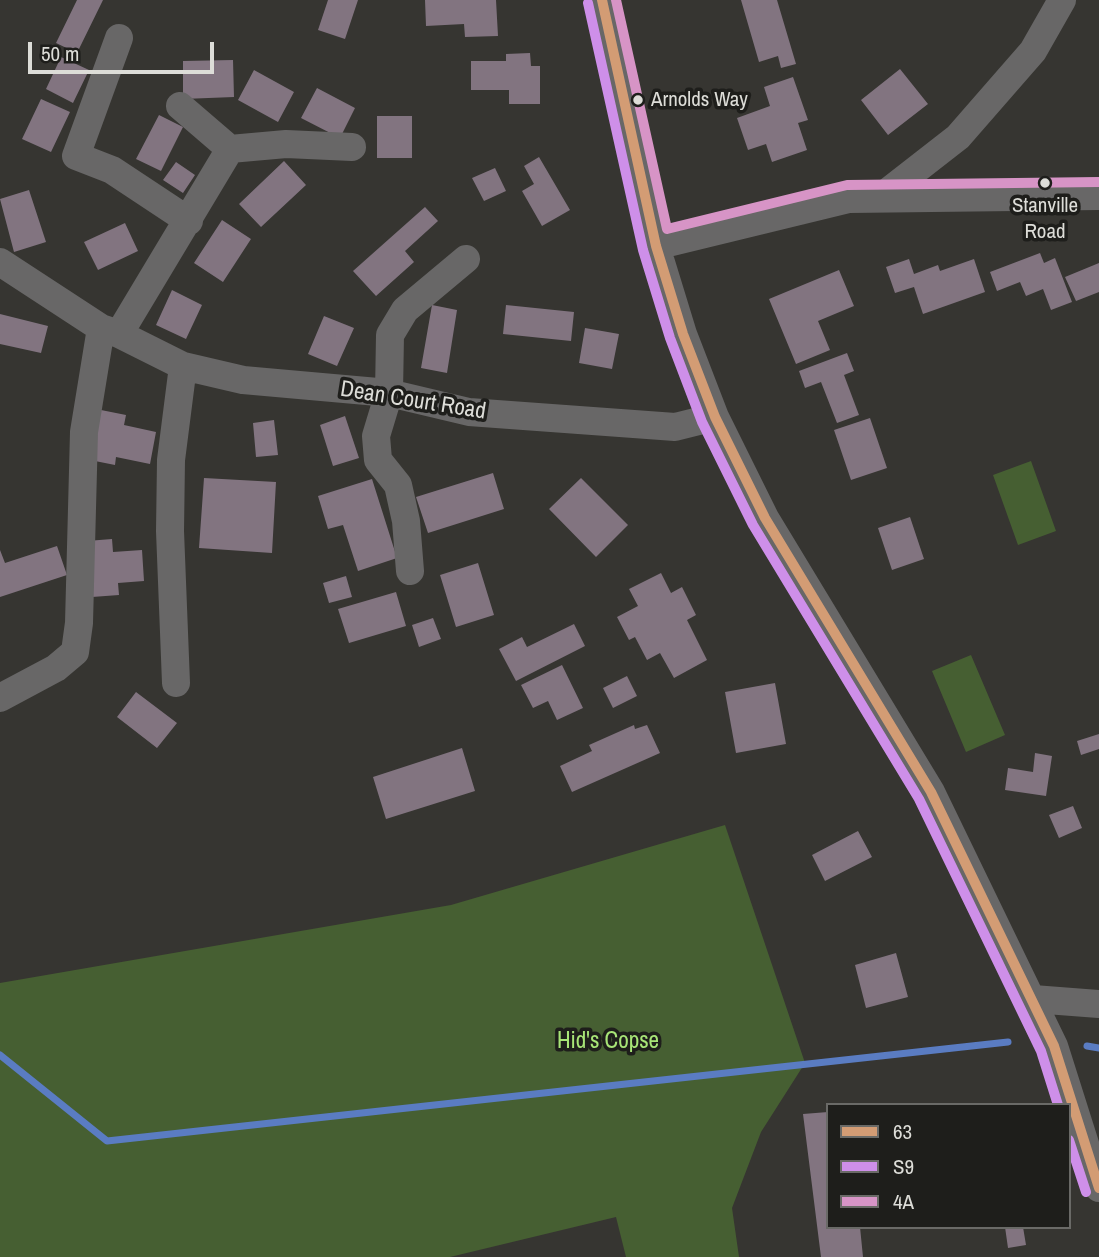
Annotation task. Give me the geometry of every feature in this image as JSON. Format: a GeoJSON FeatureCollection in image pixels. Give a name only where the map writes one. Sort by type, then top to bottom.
{"type":"FeatureCollection","features":[{"type":"Feature","properties":{"kind":"street"},"geometry":{"type":"LineString","coordinates":[[603,0],[656,246],[683,334],[715,417],[765,518],[931,792],[1054,1046],[1099,1188]]}},
{"type":"Feature","properties":{"kind":"street"},"geometry":{"type":"LineString","coordinates":[[881,197],[958,136],[1033,51],[1062,0]]}},
{"type":"Feature","properties":{"kind":"street"},"geometry":{"type":"LineString","coordinates":[[119,38],[76,156],[112,170],[189,220]]}},
{"type":"Feature","properties":{"kind":"street"},"geometry":{"type":"LineString","coordinates":[[180,106],[230,149],[286,144],[352,147]]}},
{"type":"Feature","properties":{"kind":"street"},"geometry":{"type":"LineString","coordinates":[[0,698],[57,668],[75,652],[79,623],[83,432],[110,331],[189,220],[230,149]]}},
{"type":"Feature","properties":{"kind":"street"},"geometry":{"type":"LineString","coordinates":[[656,246],[849,199],[1099,196]]}},
{"type":"Feature","properties":{"kind":"street"},"geometry":{"type":"LineString","coordinates":[[410,571],[406,522],[398,485],[378,460],[376,436],[389,393],[390,335],[405,310],[466,260]]}},
{"type":"Feature","properties":{"kind":"street","name":"Dean Court Road"},"geometry":{"type":"LineString","coordinates":[[0,262],[110,331],[183,366],[243,380],[389,393],[469,412],[675,427],[715,417]]}},
{"type":"Feature","properties":{"kind":"street"},"geometry":{"type":"LineString","coordinates":[[176,683],[170,531],[171,460],[183,366]]}},
{"type":"Feature","properties":{"kind":"street"},"geometry":{"type":"LineString","coordinates":[[1033,999],[1099,1003]]}},
{"type":"Feature","properties":{"kind":"green space"},"geometry":{"type":"Polygon","coordinates":[[[1031,461],[1056,531],[1018,545],[993,475],[1031,461]]]}},
{"type":"Feature","properties":{"kind":"green space"},"geometry":{"type":"Polygon","coordinates":[[[971,655],[1005,735],[966,752],[932,671],[971,655]]]}},
{"type":"Feature","properties":{"kind":"green space","name":"Hid's Copse"},"geometry":{"type":"Polygon","coordinates":[[[725,825],[805,1063],[761,1132],[732,1208],[739,1257],[626,1257],[616,1217],[450,1257],[0,1257],[0,983],[451,905],[725,825]]]}},
{"type":"Feature","properties":{"kind":"building"},"geometry":{"type":"Polygon","coordinates":[[[77,0],[103,0],[77,53],[56,43],[77,0]]]}},
{"type":"Feature","properties":{"kind":"building"},"geometry":{"type":"Polygon","coordinates":[[[328,0],[358,0],[345,39],[318,30],[328,0]]]}},
{"type":"Feature","properties":{"kind":"building"},"geometry":{"type":"Polygon","coordinates":[[[425,0],[496,0],[498,36],[465,37],[464,24],[426,26],[425,0]]]}},
{"type":"Feature","properties":{"kind":"building"},"geometry":{"type":"Polygon","coordinates":[[[741,0],[777,0],[796,64],[781,68],[778,56],[759,62],[741,0]]]}},
{"type":"Feature","properties":{"kind":"building"},"geometry":{"type":"Polygon","coordinates":[[[530,53],[531,66],[540,66],[540,104],[509,104],[509,90],[471,90],[471,61],[506,61],[506,54],[530,53]]]}},
{"type":"Feature","properties":{"kind":"building"},"geometry":{"type":"Polygon","coordinates":[[[61,57],[89,70],[73,103],[46,89],[61,57]]]}},
{"type":"Feature","properties":{"kind":"building"},"geometry":{"type":"Polygon","coordinates":[[[233,60],[234,97],[183,99],[183,61],[233,60]]]}},
{"type":"Feature","properties":{"kind":"building"},"geometry":{"type":"Polygon","coordinates":[[[900,69],[928,104],[888,135],[861,100],[900,69]]]}},
{"type":"Feature","properties":{"kind":"building"},"geometry":{"type":"Polygon","coordinates":[[[254,70],[294,92],[278,122],[238,100],[254,70]]]}},
{"type":"Feature","properties":{"kind":"building"},"geometry":{"type":"Polygon","coordinates":[[[793,77],[808,120],[798,123],[807,150],[772,162],[766,144],[748,150],[737,118],[770,106],[764,87],[793,77]]]}},
{"type":"Feature","properties":{"kind":"building"},"geometry":{"type":"Polygon","coordinates":[[[317,88],[355,108],[340,138],[301,118],[317,88]]]}},
{"type":"Feature","properties":{"kind":"building"},"geometry":{"type":"Polygon","coordinates":[[[41,99],[70,112],[51,152],[22,139],[41,99]]]}},
{"type":"Feature","properties":{"kind":"building"},"geometry":{"type":"Polygon","coordinates":[[[159,115],[183,127],[161,171],[136,159],[159,115]]]}},
{"type":"Feature","properties":{"kind":"building"},"geometry":{"type":"Polygon","coordinates":[[[377,116],[412,116],[412,158],[377,158],[377,116]]]}},
{"type":"Feature","properties":{"kind":"building"},"geometry":{"type":"Polygon","coordinates":[[[539,157],[570,210],[542,226],[522,191],[534,184],[524,166],[539,157]]]}},
{"type":"Feature","properties":{"kind":"building"},"geometry":{"type":"Polygon","coordinates":[[[284,161],[306,185],[261,227],[239,204],[284,161]]]}},
{"type":"Feature","properties":{"kind":"building"},"geometry":{"type":"Polygon","coordinates":[[[176,162],[195,175],[183,193],[163,180],[176,162]]]}},
{"type":"Feature","properties":{"kind":"building"},"geometry":{"type":"Polygon","coordinates":[[[495,168],[506,191],[484,201],[472,178],[495,168]]]}},
{"type":"Feature","properties":{"kind":"building"},"geometry":{"type":"Polygon","coordinates":[[[29,190],[46,242],[14,252],[0,199],[29,190]]]}},
{"type":"Feature","properties":{"kind":"building"},"geometry":{"type":"Polygon","coordinates":[[[425,207],[438,221],[405,251],[414,262],[376,296],[353,271],[425,207]]]}},
{"type":"Feature","properties":{"kind":"building"},"geometry":{"type":"Polygon","coordinates":[[[222,220],[251,239],[223,282],[194,263],[222,220]]]}},
{"type":"Feature","properties":{"kind":"building"},"geometry":{"type":"Polygon","coordinates":[[[125,223],[138,251],[98,270],[84,242],[125,223]]]}},
{"type":"Feature","properties":{"kind":"building"},"geometry":{"type":"Polygon","coordinates":[[[1040,253],[1044,263],[1055,258],[1072,302],[1051,310],[1043,289],[1026,296],[1020,282],[997,291],[990,272],[1040,253]]]}},
{"type":"Feature","properties":{"kind":"building"},"geometry":{"type":"Polygon","coordinates":[[[909,259],[914,274],[938,265],[940,271],[974,259],[985,292],[923,314],[914,287],[895,293],[886,267],[909,259]]]}},
{"type":"Feature","properties":{"kind":"building"},"geometry":{"type":"Polygon","coordinates":[[[1099,263],[1099,292],[1076,301],[1065,277],[1099,263]]]}},
{"type":"Feature","properties":{"kind":"building"},"geometry":{"type":"Polygon","coordinates":[[[839,270],[854,306],[818,321],[830,350],[796,364],[769,299],[839,270]]]}},
{"type":"Feature","properties":{"kind":"building"},"geometry":{"type":"Polygon","coordinates":[[[172,290],[202,305],[186,339],[156,325],[172,290]]]}},
{"type":"Feature","properties":{"kind":"building"},"geometry":{"type":"Polygon","coordinates":[[[432,305],[457,310],[447,373],[421,368],[432,305]]]}},
{"type":"Feature","properties":{"kind":"building"},"geometry":{"type":"Polygon","coordinates":[[[506,305],[574,312],[571,341],[503,334],[506,305]]]}},
{"type":"Feature","properties":{"kind":"building"},"geometry":{"type":"Polygon","coordinates":[[[0,314],[48,326],[41,353],[0,344],[0,314]]]}},
{"type":"Feature","properties":{"kind":"building"},"geometry":{"type":"Polygon","coordinates":[[[324,316],[354,328],[337,366],[308,354],[324,316]]]}},
{"type":"Feature","properties":{"kind":"building"},"geometry":{"type":"Polygon","coordinates":[[[585,328],[619,334],[612,369],[579,363],[585,328]]]}},
{"type":"Feature","properties":{"kind":"building"},"geometry":{"type":"Polygon","coordinates":[[[847,353],[854,371],[844,375],[859,415],[837,423],[821,382],[805,388],[799,371],[847,353]]]}},
{"type":"Feature","properties":{"kind":"building"},"geometry":{"type":"Polygon","coordinates":[[[101,410],[126,415],[124,425],[156,432],[150,464],[116,457],[115,465],[90,460],[101,410]]]}},
{"type":"Feature","properties":{"kind":"building"},"geometry":{"type":"Polygon","coordinates":[[[345,416],[359,458],[333,466],[320,425],[345,416]]]}},
{"type":"Feature","properties":{"kind":"building"},"geometry":{"type":"Polygon","coordinates":[[[870,418],[887,468],[851,480],[834,430],[870,418]]]}},
{"type":"Feature","properties":{"kind":"building"},"geometry":{"type":"Polygon","coordinates":[[[274,420],[278,455],[256,457],[253,423],[274,420]]]}},
{"type":"Feature","properties":{"kind":"building"},"geometry":{"type":"Polygon","coordinates":[[[493,473],[504,509],[428,533],[416,497],[493,473]]]}},
{"type":"Feature","properties":{"kind":"building"},"geometry":{"type":"Polygon","coordinates":[[[204,478],[276,482],[272,553],[199,548],[204,478]]]}},
{"type":"Feature","properties":{"kind":"building"},"geometry":{"type":"Polygon","coordinates":[[[581,478],[628,525],[596,557],[549,509],[581,478]]]}},
{"type":"Feature","properties":{"kind":"building"},"geometry":{"type":"Polygon","coordinates":[[[372,479],[397,558],[358,571],[343,525],[328,529],[318,496],[372,479]]]}},
{"type":"Feature","properties":{"kind":"building"},"geometry":{"type":"Polygon","coordinates":[[[910,517],[924,559],[892,570],[878,528],[910,517]]]}},
{"type":"Feature","properties":{"kind":"building"},"geometry":{"type":"Polygon","coordinates":[[[112,539],[113,552],[142,550],[144,581],[118,583],[119,595],[92,597],[87,541],[112,539]]]}},
{"type":"Feature","properties":{"kind":"building"},"geometry":{"type":"Polygon","coordinates":[[[57,546],[67,575],[0,597],[0,550],[5,563],[57,546]]]}},
{"type":"Feature","properties":{"kind":"building"},"geometry":{"type":"Polygon","coordinates":[[[478,563],[494,615],[456,627],[440,575],[478,563]]]}},
{"type":"Feature","properties":{"kind":"building"},"geometry":{"type":"Polygon","coordinates":[[[661,573],[671,593],[682,587],[696,615],[687,620],[707,660],[674,678],[660,653],[647,660],[635,637],[629,640],[617,617],[638,606],[629,589],[661,573]]]}},
{"type":"Feature","properties":{"kind":"building"},"geometry":{"type":"Polygon","coordinates":[[[346,576],[352,597],[329,603],[323,583],[346,576]]]}},
{"type":"Feature","properties":{"kind":"building"},"geometry":{"type":"Polygon","coordinates":[[[396,592],[406,626],[349,643],[338,609],[396,592]]]}},
{"type":"Feature","properties":{"kind":"building"},"geometry":{"type":"Polygon","coordinates":[[[433,618],[441,639],[419,647],[412,625],[433,618]]]}},
{"type":"Feature","properties":{"kind":"building"},"geometry":{"type":"Polygon","coordinates":[[[574,624],[585,646],[516,681],[499,649],[522,637],[527,647],[574,624]]]}},
{"type":"Feature","properties":{"kind":"building"},"geometry":{"type":"Polygon","coordinates":[[[562,665],[583,708],[557,720],[548,701],[533,708],[521,685],[562,665]]]}},
{"type":"Feature","properties":{"kind":"building"},"geometry":{"type":"Polygon","coordinates":[[[627,676],[637,696],[613,708],[603,688],[627,676]]]}},
{"type":"Feature","properties":{"kind":"building"},"geometry":{"type":"Polygon","coordinates":[[[775,683],[786,744],[736,753],[725,692],[775,683]]]}},
{"type":"Feature","properties":{"kind":"building"},"geometry":{"type":"Polygon","coordinates":[[[136,692],[177,723],[157,748],[117,717],[136,692]]]}},
{"type":"Feature","properties":{"kind":"building"},"geometry":{"type":"Polygon","coordinates":[[[634,725],[635,729],[647,725],[660,753],[572,792],[560,766],[592,751],[589,745],[634,725]]]}},
{"type":"Feature","properties":{"kind":"building"},"geometry":{"type":"Polygon","coordinates":[[[1099,734],[1099,749],[1081,755],[1077,741],[1099,734]]]}},
{"type":"Feature","properties":{"kind":"building"},"geometry":{"type":"Polygon","coordinates":[[[462,748],[475,791],[386,819],[373,777],[462,748]]]}},
{"type":"Feature","properties":{"kind":"building"},"geometry":{"type":"Polygon","coordinates":[[[1035,753],[1052,756],[1046,796],[1005,790],[1008,768],[1033,772],[1035,753]]]}},
{"type":"Feature","properties":{"kind":"building"},"geometry":{"type":"Polygon","coordinates":[[[1073,806],[1082,828],[1059,838],[1049,815],[1073,806]]]}},
{"type":"Feature","properties":{"kind":"building"},"geometry":{"type":"Polygon","coordinates":[[[858,831],[872,857],[825,881],[812,855],[858,831]]]}},
{"type":"Feature","properties":{"kind":"building"},"geometry":{"type":"Polygon","coordinates":[[[896,953],[908,997],[866,1008],[855,965],[896,953]]]}},
{"type":"Feature","properties":{"kind":"building"},"geometry":{"type":"Polygon","coordinates":[[[826,1112],[826,1229],[860,1229],[863,1257],[821,1257],[803,1114],[826,1112]]]}},
{"type":"Feature","properties":{"kind":"building"},"geometry":{"type":"Polygon","coordinates":[[[1005,1229],[1023,1229],[1026,1245],[1008,1248],[1005,1229]]]}},
{"type":"Feature","properties":{"kind":"waterway"},"geometry":{"type":"LineString","coordinates":[[0,1055],[107,1141],[1008,1042]]}},
{"type":"Feature","properties":{"kind":"waterway"},"geometry":{"type":"LineString","coordinates":[[1087,1046],[1099,1048]]}},
{"type":"Feature","properties":{"kind":"transit line","name":"63"},"geometry":{"type":"LineString","coordinates":[[602,0],[656,246],[683,334],[715,417],[765,518],[931,792],[1054,1046],[1099,1188]]}},
{"type":"Feature","properties":{"kind":"transit line","name":"4A"},"geometry":{"type":"LineString","coordinates":[[616,0],[667,229],[847,185],[1099,182]]}},
{"type":"Feature","properties":{"kind":"transit line","name":"S9"},"geometry":{"type":"LineString","coordinates":[[588,3],[643,250],[670,338],[702,422],[753,525],[919,799],[1041,1051],[1057,1103]]}},
{"type":"Feature","properties":{"kind":"transit line","name":"S9"},"geometry":{"type":"LineString","coordinates":[[1071,1146],[1086,1192]]}},
{"type":"Feature","properties":{"kind":"place","name":"Arnolds Way"},"geometry":{"type":"Point","coordinates":[638,100]}},
{"type":"Feature","properties":{"kind":"place","name":"Stanville Road"},"geometry":{"type":"Point","coordinates":[1045,183]}}]}
